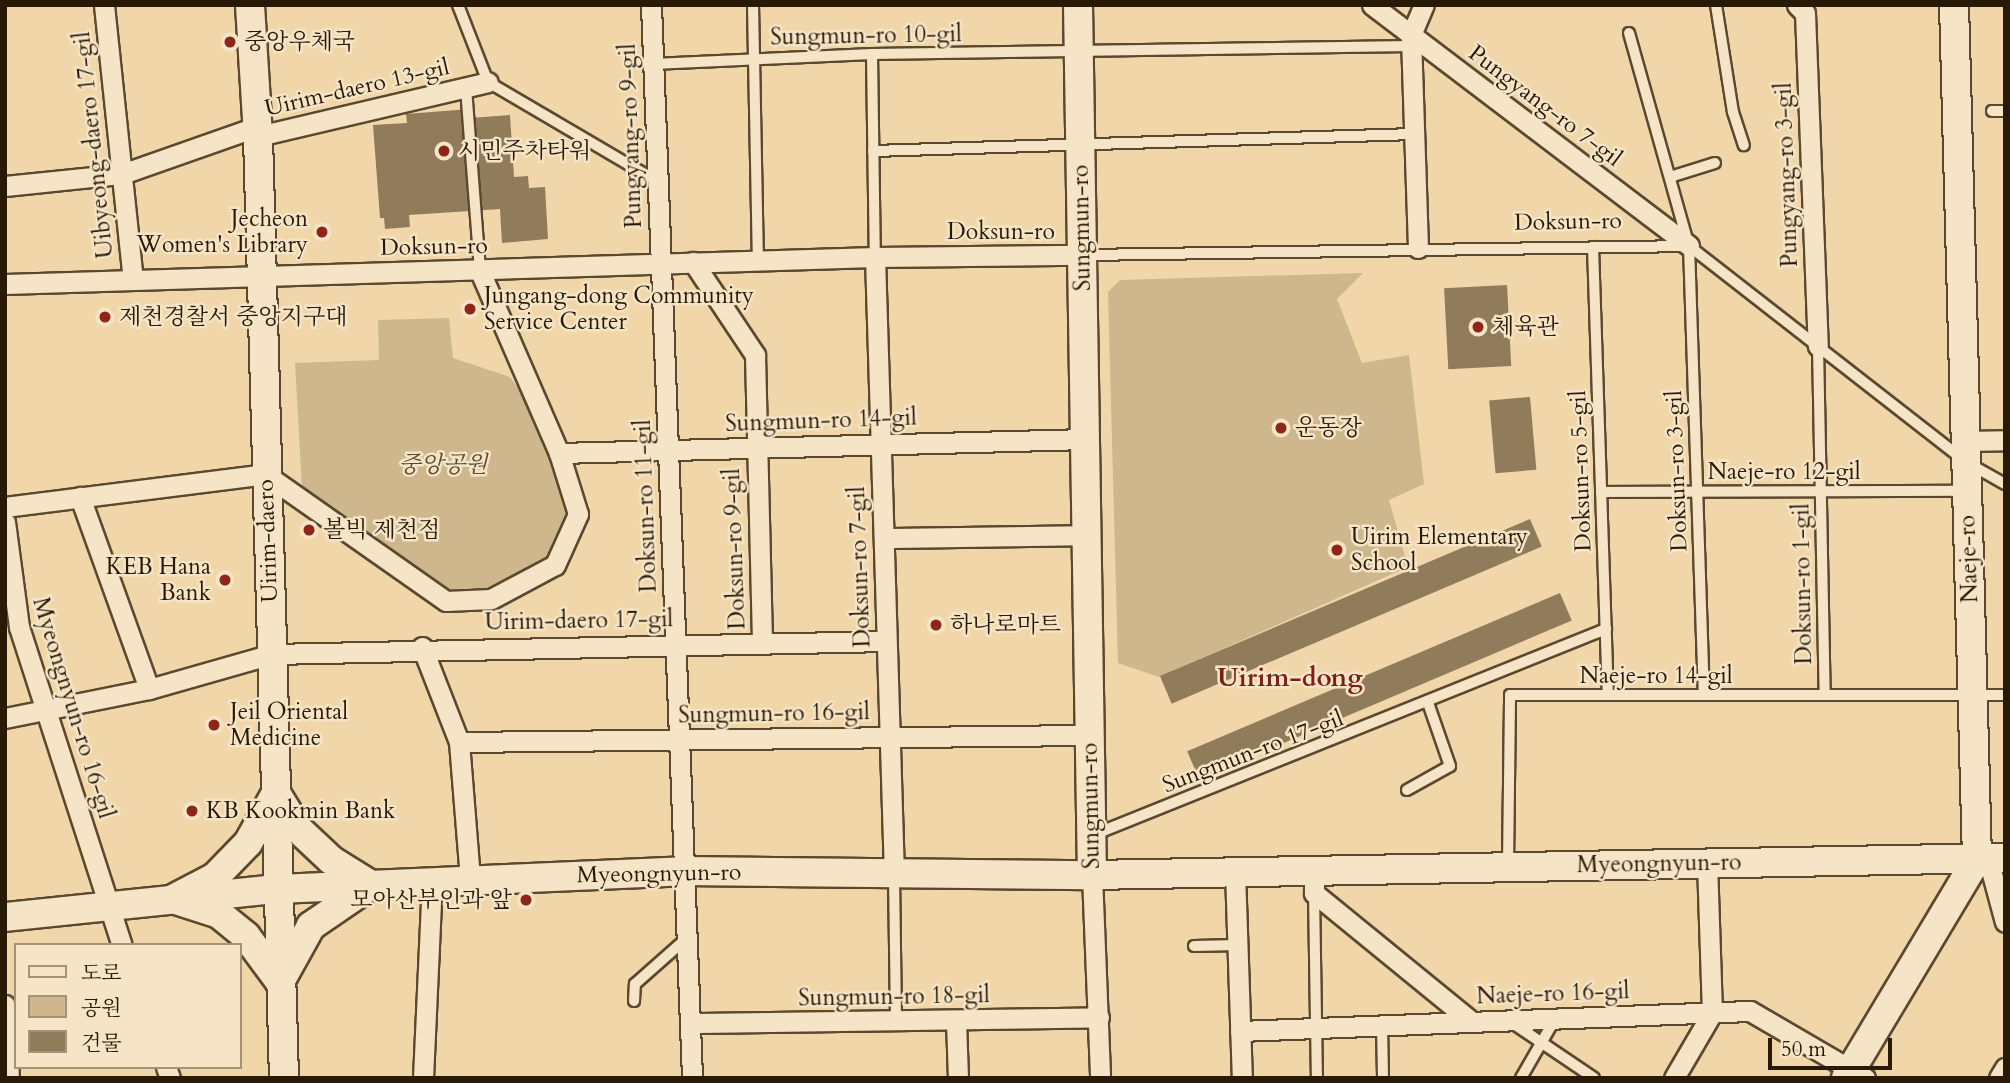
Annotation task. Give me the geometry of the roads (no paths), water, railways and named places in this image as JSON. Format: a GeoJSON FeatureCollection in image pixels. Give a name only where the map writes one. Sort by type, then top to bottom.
{"type":"FeatureCollection","features":[{"type":"Feature","properties":{"kind":"street","name":"Uibyeong-daero 17-gil"},"geometry":{"type":"LineString","coordinates":[[104,5],[133,279]]}},
{"type":"Feature","properties":{"kind":"street","name":"Uirim-daero"},"geometry":{"type":"LineString","coordinates":[[250,5],[258,131],[259,274],[284,1078]]}},
{"type":"Feature","properties":{"kind":"street","name":"Pungyang-ro 9-gil"},"geometry":{"type":"LineString","coordinates":[[651,5],[661,264]]}},
{"type":"Feature","properties":{"kind":"street","name":"Sungmun-ro"},"geometry":{"type":"LineString","coordinates":[[1079,5],[1091,836],[1100,1078]]}},
{"type":"Feature","properties":{"kind":"street","name":"Pungyang-ro 7-gil"},"geometry":{"type":"LineString","coordinates":[[1372,5],[1411,40],[1689,246]]}},
{"type":"Feature","properties":{"kind":"street"},"geometry":{"type":"LineString","coordinates":[[1418,248],[1411,40],[1424,5]]}},
{"type":"Feature","properties":{"kind":"street","name":"Pungyang-ro 3-gil"},"geometry":{"type":"LineString","coordinates":[[1797,5],[1805,13],[1818,346]]}},
{"type":"Feature","properties":{"kind":"street","name":"Naeje-ro"},"geometry":{"type":"LineString","coordinates":[[1954,5],[1972,695],[1990,858]]}},
{"type":"Feature","properties":{"kind":"street","name":"Uirim-daero 13-gil"},"geometry":{"type":"LineString","coordinates":[[5,186],[122,174],[258,131],[488,82]]}},
{"type":"Feature","properties":{"kind":"street","name":"Doksun-ro"},"geometry":{"type":"LineString","coordinates":[[5,284],[259,274],[480,271],[758,260],[1083,256]]}},
{"type":"Feature","properties":{"kind":"street","name":"Doksun-ro 7-gil"},"geometry":{"type":"LineString","coordinates":[[875,257],[894,876]]}},
{"type":"Feature","properties":{"kind":"street","name":"Doksun-ro 9-gil"},"geometry":{"type":"LineString","coordinates":[[693,262],[755,355],[762,643]]}},
{"type":"Feature","properties":{"kind":"street","name":"Doksun-ro 11-gil"},"geometry":{"type":"LineString","coordinates":[[661,264],[692,1078]]}},
{"type":"Feature","properties":{"kind":"street"},"geometry":{"type":"LineString","coordinates":[[5,507],[265,474],[446,601],[491,598],[555,565],[578,514],[559,453],[480,271]]}},
{"type":"Feature","properties":{"kind":"street","name":"Sungmun-ro 14-gil"},"geometry":{"type":"LineString","coordinates":[[559,453],[1085,439]]}},
{"type":"Feature","properties":{"kind":"street"},"geometry":{"type":"LineString","coordinates":[[1966,451],[2005,440]]}},
{"type":"Feature","properties":{"kind":"street"},"geometry":{"type":"LineString","coordinates":[[80,497],[149,689]]}},
{"type":"Feature","properties":{"kind":"street","name":"Myeongnyun-ro 16-gil"},"geometry":{"type":"LineString","coordinates":[[5,522],[9,595],[121,943]]}},
{"type":"Feature","properties":{"kind":"street"},"geometry":{"type":"LineString","coordinates":[[884,538],[1088,534]]}},
{"type":"Feature","properties":{"kind":"street","name":"Uirim-daero 17-gil"},"geometry":{"type":"LineString","coordinates":[[5,718],[48,712],[149,689],[272,654],[422,647],[886,641]]}},
{"type":"Feature","properties":{"kind":"street"},"geometry":{"type":"LineString","coordinates":[[422,647],[459,741],[470,880]]}},
{"type":"Feature","properties":{"kind":"street","name":"Sungmun-ro 16-gil"},"geometry":{"type":"LineString","coordinates":[[459,741],[1090,736]]}},
{"type":"Feature","properties":{"kind":"street"},"geometry":{"type":"LineString","coordinates":[[276,793],[298,829],[331,860],[371,885],[311,926],[280,982],[246,936],[219,914],[173,899],[215,877],[248,843],[276,793]]}},
{"type":"Feature","properties":{"kind":"street"},"geometry":{"type":"LineString","coordinates":[[1990,858],[2005,922]]}},
{"type":"Feature","properties":{"kind":"street"},"geometry":{"type":"LineString","coordinates":[[1854,1075],[1990,858]]}},
{"type":"Feature","properties":{"kind":"street","name":"Myeongnyun-ro"},"geometry":{"type":"LineString","coordinates":[[5,917],[278,889],[684,871],[894,876],[1235,871],[1314,881],[1508,866],[1990,858]]}},
{"type":"Feature","properties":{"kind":"street"},"geometry":{"type":"LineString","coordinates":[[1674,1078],[1712,1013],[1707,863]]}},
{"type":"Feature","properties":{"kind":"street"},"geometry":{"type":"LineString","coordinates":[[1235,871],[1242,1078]]}},
{"type":"Feature","properties":{"kind":"street"},"geometry":{"type":"LineString","coordinates":[[1314,881],[1471,1021]]}},
{"type":"Feature","properties":{"kind":"street"},"geometry":{"type":"LineString","coordinates":[[424,1078],[432,882]]}},
{"type":"Feature","properties":{"kind":"street"},"geometry":{"type":"LineString","coordinates":[[5,1006],[9,1078]]}},
{"type":"Feature","properties":{"kind":"street","name":"Naeje-ro 16-gil"},"geometry":{"type":"LineString","coordinates":[[1240,1031],[1750,1011],[1854,1075]]}},
{"type":"Feature","properties":{"kind":"street","name":"Sungmun-ro 18-gil"},"geometry":{"type":"LineString","coordinates":[[690,1023],[1099,1017]]}},
{"type":"Feature","properties":{"kind":"street"},"geometry":{"type":"LineString","coordinates":[[956,1021],[958,1078]]}},
{"type":"Feature","properties":{"kind":"street"},"geometry":{"type":"LineString","coordinates":[[1999,1078],[2005,1068]]}},
{"type":"Feature","properties":{"kind":"lane"},"geometry":{"type":"LineString","coordinates":[[458,5],[488,82],[657,181]]}},
{"type":"Feature","properties":{"kind":"lane"},"geometry":{"type":"LineString","coordinates":[[753,5],[758,260]]}},
{"type":"Feature","properties":{"kind":"lane"},"geometry":{"type":"LineString","coordinates":[[1716,5],[1733,112],[1744,145]]}},
{"type":"Feature","properties":{"kind":"lane","name":"Doksun-ro 3-gil"},"geometry":{"type":"LineString","coordinates":[[1629,33],[1689,246],[1704,695]]}},
{"type":"Feature","properties":{"kind":"lane","name":"Sungmun-ro 10-gil"},"geometry":{"type":"LineString","coordinates":[[653,64],[872,54],[1411,40]]}},
{"type":"Feature","properties":{"kind":"lane"},"geometry":{"type":"LineString","coordinates":[[872,54],[875,257]]}},
{"type":"Feature","properties":{"kind":"lane","name":"Uirim-daero 13-gil"},"geometry":{"type":"LineString","coordinates":[[466,88],[480,271]]}},
{"type":"Feature","properties":{"kind":"lane"},"geometry":{"type":"LineString","coordinates":[[1992,111],[2005,111]]}},
{"type":"Feature","properties":{"kind":"lane"},"geometry":{"type":"LineString","coordinates":[[873,151],[1080,142],[1414,134]]}},
{"type":"Feature","properties":{"kind":"lane"},"geometry":{"type":"LineString","coordinates":[[1670,177],[1715,163]]}},
{"type":"Feature","properties":{"kind":"lane"},"geometry":{"type":"LineString","coordinates":[[1689,246],[1818,346],[1966,451],[2005,484]]}},
{"type":"Feature","properties":{"kind":"lane","name":"Doksun-ro"},"geometry":{"type":"LineString","coordinates":[[1083,256],[1418,248],[1689,246]]}},
{"type":"Feature","properties":{"kind":"lane","name":"Doksun-ro 5-gil"},"geometry":{"type":"LineString","coordinates":[[1593,247],[1608,695]]}},
{"type":"Feature","properties":{"kind":"lane","name":"Doksun-ro 1-gil"},"geometry":{"type":"LineString","coordinates":[[1818,346],[1825,695]]}},
{"type":"Feature","properties":{"kind":"lane","name":"Naeje-ro 12-gil"},"geometry":{"type":"LineString","coordinates":[[1601,492],[1967,491]]}},
{"type":"Feature","properties":{"kind":"lane","name":"Sungmun-ro 17-gil"},"geometry":{"type":"LineString","coordinates":[[1091,836],[1428,703],[1605,629]]}},
{"type":"Feature","properties":{"kind":"lane","name":"Naeje-ro 14-gil"},"geometry":{"type":"LineString","coordinates":[[1508,866],[1510,695],[2005,695]]}},
{"type":"Feature","properties":{"kind":"lane"},"geometry":{"type":"LineString","coordinates":[[1406,790],[1450,766],[1428,703]]}},
{"type":"Feature","properties":{"kind":"lane"},"geometry":{"type":"LineString","coordinates":[[894,876],[896,1021]]}},
{"type":"Feature","properties":{"kind":"lane"},"geometry":{"type":"LineString","coordinates":[[1314,881],[1317,1078]]}},
{"type":"Feature","properties":{"kind":"lane"},"geometry":{"type":"LineString","coordinates":[[634,1001],[635,984],[687,938]]}},
{"type":"Feature","properties":{"kind":"lane"},"geometry":{"type":"LineString","coordinates":[[1194,946],[1238,945]]}},
{"type":"Feature","properties":{"kind":"lane"},"geometry":{"type":"LineString","coordinates":[[1521,1078],[1555,1018]]}},
{"type":"Feature","properties":{"kind":"lane"},"geometry":{"type":"LineString","coordinates":[[1508,1020],[1594,1078]]}},
{"type":"Feature","properties":{"kind":"lane"},"geometry":{"type":"LineString","coordinates":[[1382,1025],[1383,1078]]}},
{"type":"Feature","properties":{"kind":"place","name":"중앙우체국"},"geometry":{"type":"Point","coordinates":[230,42]}},
{"type":"Feature","properties":{"kind":"place","name":"시민주차타워"},"geometry":{"type":"Point","coordinates":[444,151]}},
{"type":"Feature","properties":{"kind":"place","name":"Jecheon Women's Library"},"geometry":{"type":"Point","coordinates":[322,232]}},
{"type":"Feature","properties":{"kind":"place","name":"Jungang-dong Community Service Center"},"geometry":{"type":"Point","coordinates":[470,309]}},
{"type":"Feature","properties":{"kind":"place","name":"제천경찰서 중앙지구대"},"geometry":{"type":"Point","coordinates":[105,317]}},
{"type":"Feature","properties":{"kind":"place","name":"체육관"},"geometry":{"type":"Point","coordinates":[1478,327]}},
{"type":"Feature","properties":{"kind":"place","name":"운동장"},"geometry":{"type":"Point","coordinates":[1281,428]}},
{"type":"Feature","properties":{"kind":"place","name":"볼빅 제천점"},"geometry":{"type":"Point","coordinates":[309,530]}},
{"type":"Feature","properties":{"kind":"place","name":"Uirim Elementary School"},"geometry":{"type":"Point","coordinates":[1337,550]}},
{"type":"Feature","properties":{"kind":"place","name":"KEB Hana Bank"},"geometry":{"type":"Point","coordinates":[225,580]}},
{"type":"Feature","properties":{"kind":"place","name":"하나로마트"},"geometry":{"type":"Point","coordinates":[936,625]}},
{"type":"Feature","properties":{"kind":"place","name":"Jeil Oriental Medicine"},"geometry":{"type":"Point","coordinates":[214,725]}},
{"type":"Feature","properties":{"kind":"place","name":"KB Kookmin Bank"},"geometry":{"type":"Point","coordinates":[192,811]}},
{"type":"Feature","properties":{"kind":"place","name":"모아산부인과 앞"},"geometry":{"type":"Point","coordinates":[526,900]}},
{"type":"Feature","properties":{"kind":"district","name":"Uirim-dong"},"geometry":{"type":"Point","coordinates":[1290,678]}},
{"type":"Feature","properties":{"kind":"park label","name":"중앙공원"},"geometry":{"type":"Point","coordinates":[443,465]}}]}
